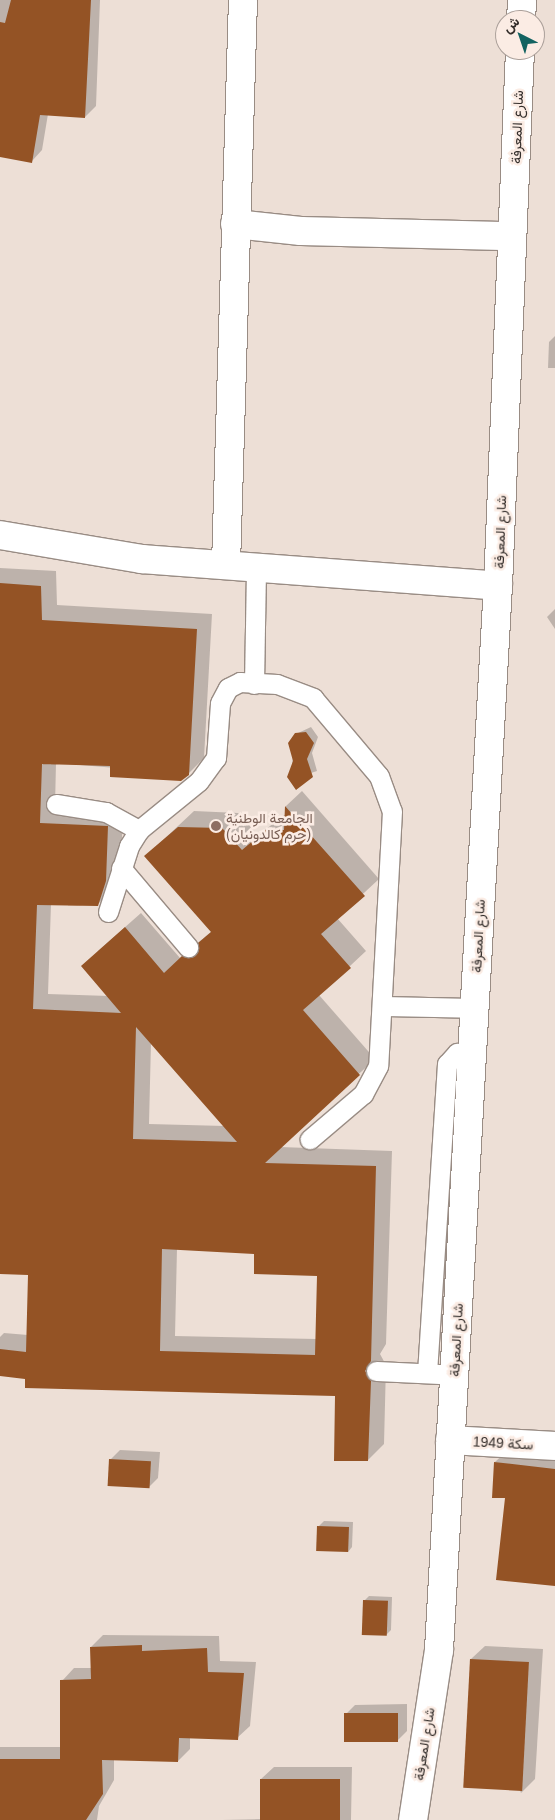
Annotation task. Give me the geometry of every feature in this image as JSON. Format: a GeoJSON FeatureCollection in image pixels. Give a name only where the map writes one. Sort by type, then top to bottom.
{"type":"FeatureCollection","features":[{"type":"Feature","properties":{"kind":"street"},"geometry":{"type":"LineString","coordinates":[[226,565],[243,0]]}},
{"type":"Feature","properties":{"kind":"street","name":"شارع المعرفة"},"geometry":{"type":"LineString","coordinates":[[412,1820],[439,1650],[498,586],[520,60]]}},
{"type":"Feature","properties":{"kind":"street"},"geometry":{"type":"LineString","coordinates":[[235,224],[301,231],[512,236]]}},
{"type":"Feature","properties":{"kind":"street"},"geometry":{"type":"LineString","coordinates":[[0,535],[142,559],[498,586]]}},
{"type":"Feature","properties":{"kind":"street","name":"سكة 1949"},"geometry":{"type":"LineString","coordinates":[[450,1440],[555,1446]]}},
{"type":"Feature","properties":{"kind":"lane"},"geometry":{"type":"LineString","coordinates":[[254,684],[256,567]]}},
{"type":"Feature","properties":{"kind":"lane"},"geometry":{"type":"LineString","coordinates":[[108,912],[121,868],[139,830],[209,771],[219,744],[223,695],[234,684],[254,684],[292,687],[313,698],[385,787],[392,811],[382,1006],[374,1077],[363,1094],[310,1139]]}},
{"type":"Feature","properties":{"kind":"lane"},"geometry":{"type":"LineString","coordinates":[[56,804],[106,812],[139,830]]}},
{"type":"Feature","properties":{"kind":"lane"},"geometry":{"type":"LineString","coordinates":[[121,868],[188,947]]}},
{"type":"Feature","properties":{"kind":"lane"},"geometry":{"type":"LineString","coordinates":[[382,1006],[474,1008]]}},
{"type":"Feature","properties":{"kind":"lane"},"geometry":{"type":"LineString","coordinates":[[427,1373],[447,1064],[457,1053],[472,1053]]}},
{"type":"Feature","properties":{"kind":"lane"},"geometry":{"type":"LineString","coordinates":[[376,1371],[454,1374]]}},
{"type":"Feature","properties":{"kind":"building"},"geometry":{"type":"Polygon","coordinates":[[[11,0],[91,0],[85,118],[40,115],[32,163],[0,157],[0,22],[5,23],[11,0]]]}},
{"type":"Feature","properties":{"kind":"building"},"geometry":{"type":"Polygon","coordinates":[[[0,583],[41,586],[42,620],[197,629],[189,775],[181,781],[110,777],[110,766],[42,764],[40,823],[108,826],[106,881],[98,906],[37,905],[33,1009],[121,1013],[81,966],[125,927],[164,973],[182,956],[196,955],[198,943],[211,932],[144,856],[178,827],[222,828],[242,850],[267,829],[284,830],[285,806],[365,896],[321,934],[351,968],[303,1010],[360,1075],[265,1163],[376,1166],[371,1361],[365,1371],[371,1381],[368,1461],[334,1461],[335,1396],[25,1388],[25,1379],[0,1376],[0,1349],[26,1352],[28,1275],[0,1274],[0,583]],[[136,1027],[133,1139],[237,1142],[136,1027]],[[162,1249],[160,1351],[315,1355],[317,1276],[254,1274],[254,1254],[162,1249]]]}},
{"type":"Feature","properties":{"kind":"building"},"geometry":{"type":"Polygon","coordinates":[[[306,732],[314,743],[307,759],[313,777],[296,790],[287,777],[293,761],[288,743],[295,733],[306,732]]]}},
{"type":"Feature","properties":{"kind":"building"},"geometry":{"type":"Polygon","coordinates":[[[109,1459],[151,1461],[150,1488],[108,1486],[109,1459]]]}},
{"type":"Feature","properties":{"kind":"building"},"geometry":{"type":"Polygon","coordinates":[[[494,1462],[555,1469],[555,1586],[496,1580],[505,1498],[492,1498],[494,1462]]]}},
{"type":"Feature","properties":{"kind":"building"},"geometry":{"type":"Polygon","coordinates":[[[317,1526],[349,1527],[348,1552],[316,1551],[317,1526]]]}},
{"type":"Feature","properties":{"kind":"building"},"geometry":{"type":"Polygon","coordinates":[[[363,1600],[388,1601],[387,1636],[362,1635],[363,1600]]]}},
{"type":"Feature","properties":{"kind":"building"},"geometry":{"type":"Polygon","coordinates":[[[142,1645],[142,1651],[207,1648],[208,1672],[244,1673],[238,1740],[179,1738],[178,1762],[102,1760],[103,1794],[86,1820],[0,1820],[0,1759],[60,1759],[60,1680],[91,1679],[90,1647],[142,1645]]]}},
{"type":"Feature","properties":{"kind":"building"},"geometry":{"type":"Polygon","coordinates":[[[470,1659],[529,1662],[522,1791],[463,1788],[470,1659]]]}},
{"type":"Feature","properties":{"kind":"building"},"geometry":{"type":"Polygon","coordinates":[[[344,1713],[398,1713],[398,1742],[344,1742],[344,1713]]]}},
{"type":"Feature","properties":{"kind":"building"},"geometry":{"type":"Polygon","coordinates":[[[260,1779],[340,1779],[340,1820],[260,1820],[260,1779]]]}},
{"type":"Feature","properties":{"kind":"place","name":"الجامعة الوطنية (حرم كالدونيان)"},"geometry":{"type":"Point","coordinates":[216,826]}}]}
